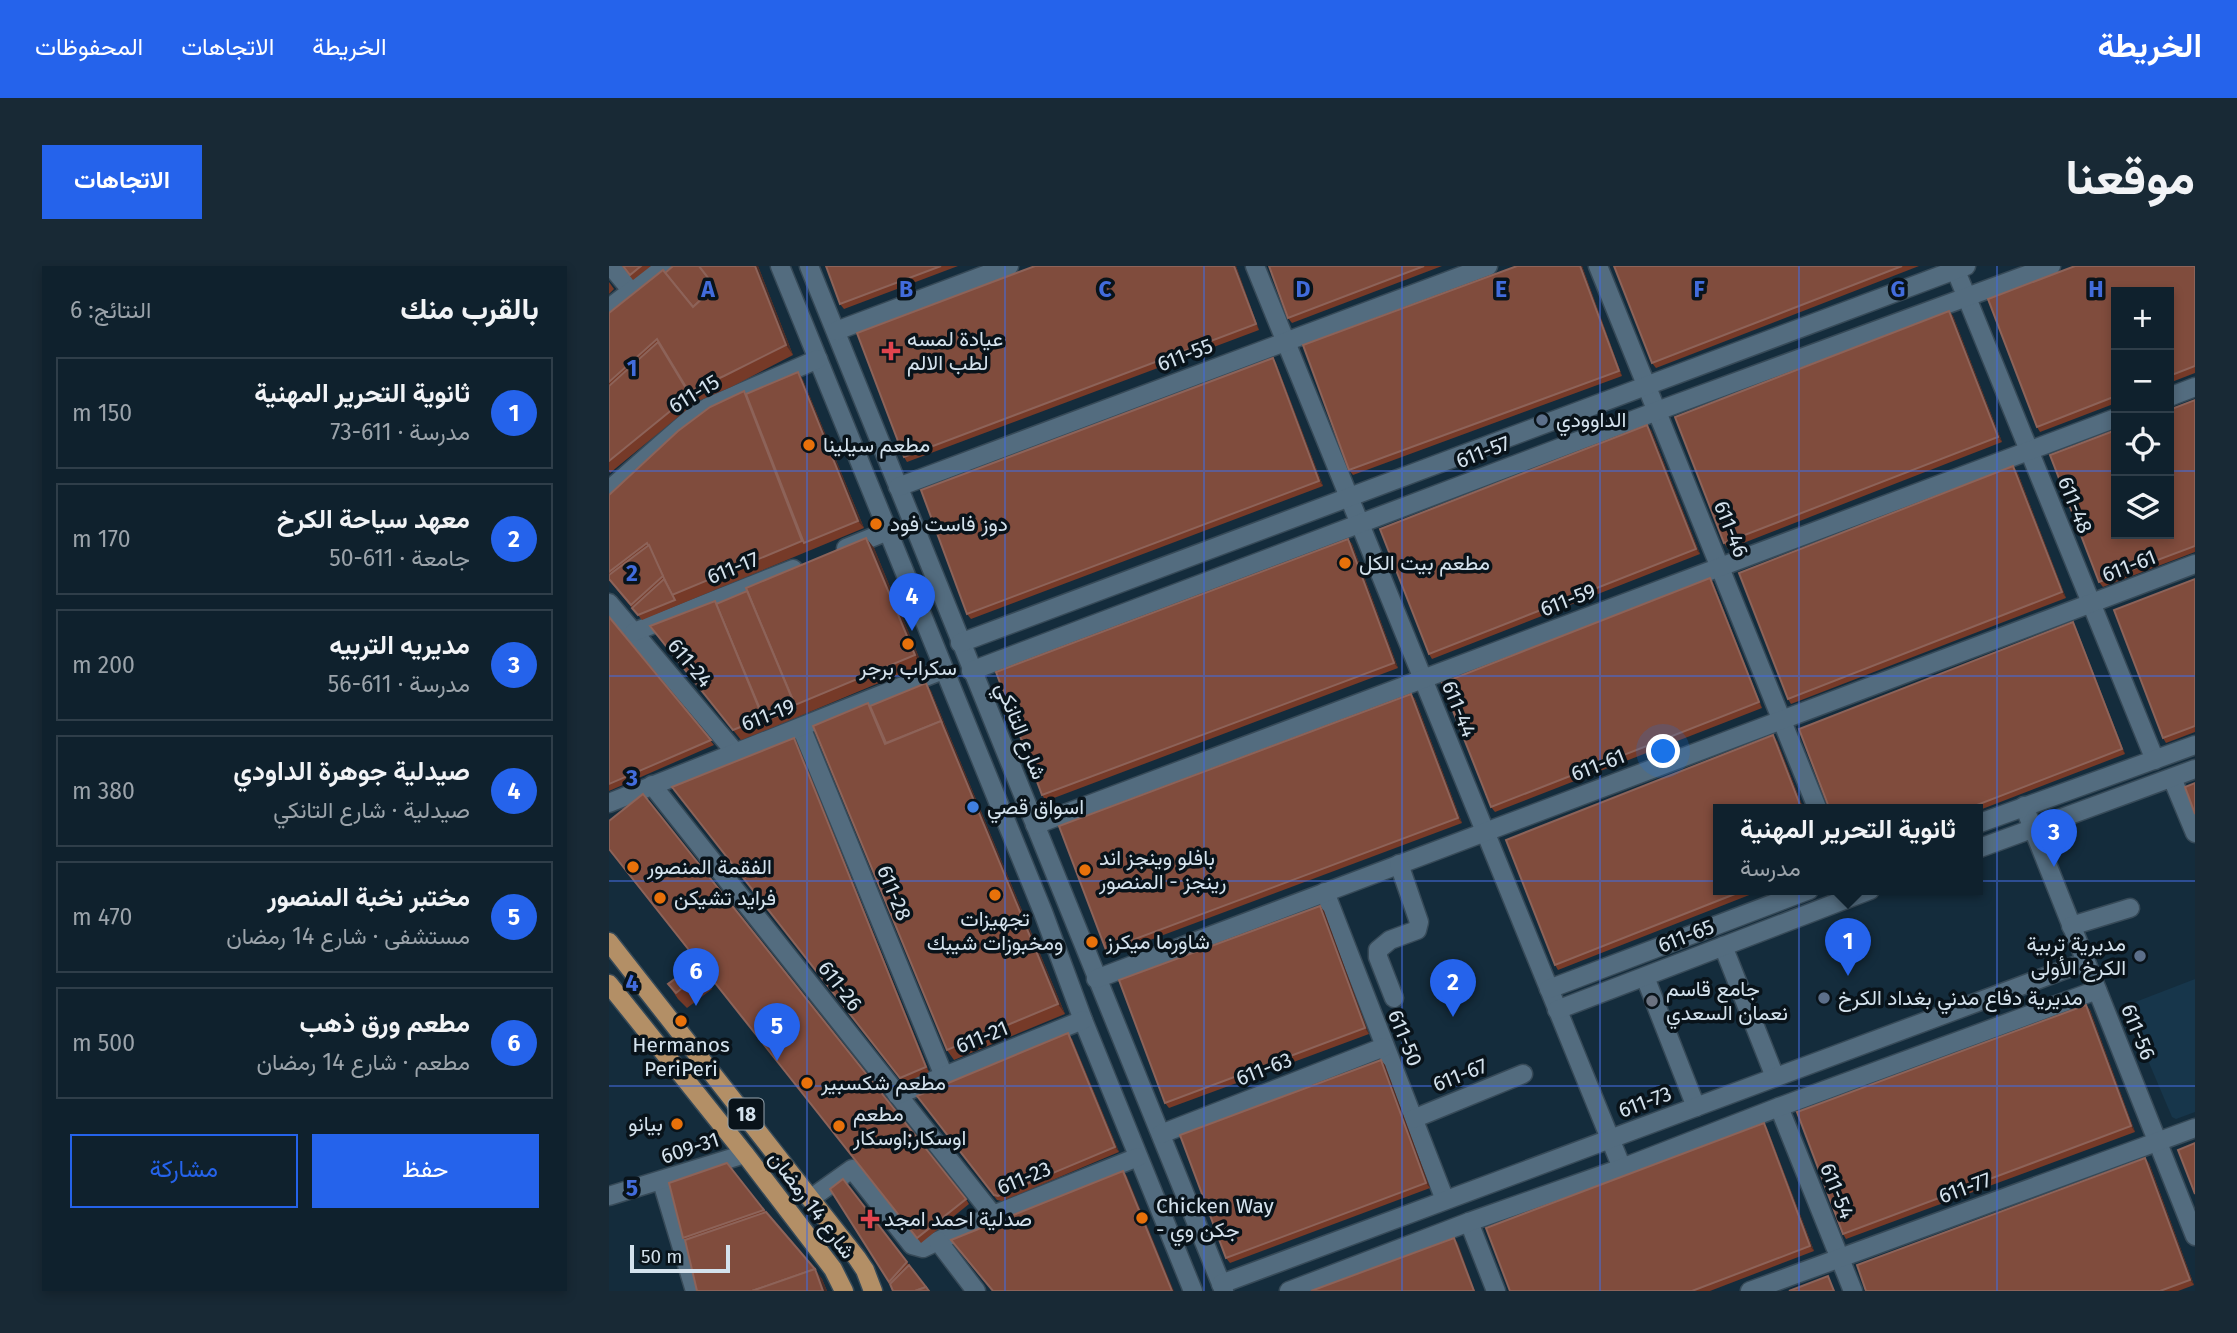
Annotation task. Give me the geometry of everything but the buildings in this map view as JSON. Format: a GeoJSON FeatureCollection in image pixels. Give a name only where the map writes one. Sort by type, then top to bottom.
{"type":"FeatureCollection","features":[{"type":"Feature","properties":{"kind":"main road","name":"شارع 14 رمضان"},"geometry":{"type":"LineString","coordinates":[[609,942],[764,1137],[865,1270],[873,1291]]}},
{"type":"Feature","properties":{"kind":"main road","name":"شارع 14 رمضان"},"geometry":{"type":"LineString","coordinates":[[609,984],[745,1154],[833,1269],[844,1291]]}},
{"type":"Feature","properties":{"kind":"street"},"geometry":{"type":"LineString","coordinates":[[611,266],[631,290]]}},
{"type":"Feature","properties":{"kind":"street"},"geometry":{"type":"LineString","coordinates":[[609,308],[664,266]]}},
{"type":"Feature","properties":{"kind":"street"},"geometry":{"type":"LineString","coordinates":[[780,266],[1043,912],[1083,1020],[1193,1291]]}},
{"type":"Feature","properties":{"kind":"street","name":"شارع التانكي"},"geometry":{"type":"LineString","coordinates":[[809,266],[1222,1287]]}},
{"type":"Feature","properties":{"kind":"street"},"geometry":{"type":"LineString","coordinates":[[836,331],[1009,266]]}},
{"type":"Feature","properties":{"kind":"street","name":"611-44"},"geometry":{"type":"LineString","coordinates":[[1255,266],[1622,1168]]}},
{"type":"Feature","properties":{"kind":"street","name":"611-55"},"geometry":{"type":"LineString","coordinates":[[898,487],[1488,266]]}},
{"type":"Feature","properties":{"kind":"street","name":"611-46"},"geometry":{"type":"LineString","coordinates":[[1598,266],[1816,804]]}},
{"type":"Feature","properties":{"kind":"street","name":"611-57"},"geometry":{"type":"LineString","coordinates":[[971,671],[1657,411],[2052,266]]}},
{"type":"Feature","properties":{"kind":"street","name":"611-57"},"geometry":{"type":"LineString","coordinates":[[960,643],[1959,267]]}},
{"type":"Feature","properties":{"kind":"street","name":"611-48"},"geometry":{"type":"LineString","coordinates":[[1959,267],[1967,298],[2155,760]]}},
{"type":"Feature","properties":{"kind":"street","name":"611-15"},"geometry":{"type":"LineString","coordinates":[[609,490],[691,418],[708,407],[818,359]]}},
{"type":"Feature","properties":{"kind":"street"},"geometry":{"type":"LineString","coordinates":[[2174,395],[2195,387]]}},
{"type":"Feature","properties":{"kind":"street","name":"611-59"},"geometry":{"type":"LineString","coordinates":[[1035,825],[2111,420]]}},
{"type":"Feature","properties":{"kind":"street","name":"611-17"},"geometry":{"type":"LineString","coordinates":[[634,632],[888,531]]}},
{"type":"Feature","properties":{"kind":"street","name":"611-61"},"geometry":{"type":"LineString","coordinates":[[1096,979],[2195,565]]}},
{"type":"Feature","properties":{"kind":"street"},"geometry":{"type":"LineString","coordinates":[[918,606],[941,596]]}},
{"type":"Feature","properties":{"kind":"street","name":"611-24"},"geometry":{"type":"LineString","coordinates":[[609,603],[735,752]]}},
{"type":"Feature","properties":{"kind":"street","name":"611-19"},"geometry":{"type":"LineString","coordinates":[[609,803],[943,670]]}},
{"type":"Feature","properties":{"kind":"street","name":"611-28"},"geometry":{"type":"LineString","coordinates":[[801,727],[944,1076]]}},
{"type":"Feature","properties":{"kind":"street"},"geometry":{"type":"LineString","coordinates":[[1983,822],[2195,745]]}},
{"type":"Feature","properties":{"kind":"street"},"geometry":{"type":"LineString","coordinates":[[1983,847],[2195,769]]}},
{"type":"Feature","properties":{"kind":"street"},"geometry":{"type":"LineString","coordinates":[[2172,778],[2195,834]]}},
{"type":"Feature","properties":{"kind":"street","name":"611-26"},"geometry":{"type":"LineString","coordinates":[[652,785],[993,1215]]}},
{"type":"Feature","properties":{"kind":"street","name":"611-56"},"geometry":{"type":"LineString","coordinates":[[2024,806],[2195,1236]]}},
{"type":"Feature","properties":{"kind":"street"},"geometry":{"type":"LineString","coordinates":[[1394,998],[1378,957],[1378,950],[1390,940],[1417,930],[1419,922],[1399,864]]}},
{"type":"Feature","properties":{"kind":"street","name":"611-50"},"geometry":{"type":"LineString","coordinates":[[1325,892],[1445,1200]]}},
{"type":"Feature","properties":{"kind":"street","name":"611-65"},"geometry":{"type":"LineString","coordinates":[[1549,989],[1796,895]]}},
{"type":"Feature","properties":{"kind":"street","name":"611-65"},"geometry":{"type":"LineString","coordinates":[[1557,1010],[1857,895]]}},
{"type":"Feature","properties":{"kind":"street"},"geometry":{"type":"LineString","coordinates":[[1043,912],[1066,903]]}},
{"type":"Feature","properties":{"kind":"street"},"geometry":{"type":"LineString","coordinates":[[2071,926],[2130,908]]}},
{"type":"Feature","properties":{"kind":"street"},"geometry":{"type":"LineString","coordinates":[[1723,946],[1775,1077]]}},
{"type":"Feature","properties":{"kind":"street","name":"611-73"},"geometry":{"type":"LineString","coordinates":[[1222,1287],[1445,1200],[2085,962]]}},
{"type":"Feature","properties":{"kind":"street"},"geometry":{"type":"LineString","coordinates":[[1645,976],[1696,1107]]}},
{"type":"Feature","properties":{"kind":"street"},"geometry":{"type":"LineString","coordinates":[[1289,1291],[2097,990]]}},
{"type":"Feature","properties":{"kind":"street","name":"611-21"},"geometry":{"type":"LineString","coordinates":[[897,1095],[1083,1020]]}},
{"type":"Feature","properties":{"kind":"street","name":"611-63"},"geometry":{"type":"LineString","coordinates":[[1161,1134],[1384,1047]]}},
{"type":"Feature","properties":{"kind":"street","name":"611-67"},"geometry":{"type":"LineString","coordinates":[[1413,1119],[1523,1074]]}},
{"type":"Feature","properties":{"kind":"street","name":"611-54"},"geometry":{"type":"LineString","coordinates":[[1779,1107],[1853,1291]]}},
{"type":"Feature","properties":{"kind":"street","name":"611-77"},"geometry":{"type":"LineString","coordinates":[[1750,1291],[2195,1128]]}},
{"type":"Feature","properties":{"kind":"street","name":"609-31"},"geometry":{"type":"LineString","coordinates":[[609,1196],[745,1154]]}},
{"type":"Feature","properties":{"kind":"street","name":"611-23"},"geometry":{"type":"LineString","coordinates":[[810,1199],[852,1169],[912,1245],[923,1248],[993,1215],[1138,1157]]}},
{"type":"Feature","properties":{"kind":"street"},"geometry":{"type":"LineString","coordinates":[[661,1182],[695,1291]]}},
{"type":"Feature","properties":{"kind":"street"},"geometry":{"type":"LineString","coordinates":[[1469,1222],[1496,1291]]}},
{"type":"Feature","properties":{"kind":"street"},"geometry":{"type":"LineString","coordinates":[[938,1241],[976,1291]]}},
{"type":"Feature","properties":{"kind":"shaded area"},"geometry":{"type":"Polygon","coordinates":[[[2195,979],[2195,1112],[2176,1119],[2172,1117],[2125,1006],[2195,979]]]}},
{"type":"Feature","properties":{"kind":"place","name":"عيادة لمسه لطب الالم"},"geometry":{"type":"Point","coordinates":[891,351]}},
{"type":"Feature","properties":{"kind":"place","name":"الداوودي"},"geometry":{"type":"Point","coordinates":[1542,420]}},
{"type":"Feature","properties":{"kind":"place","name":"مطعم سيلينا"},"geometry":{"type":"Point","coordinates":[809,445]}},
{"type":"Feature","properties":{"kind":"place","name":"دوز فاست فود"},"geometry":{"type":"Point","coordinates":[876,524]}},
{"type":"Feature","properties":{"kind":"place","name":"مطعم بيت الكل"},"geometry":{"type":"Point","coordinates":[1345,563]}},
{"type":"Feature","properties":{"kind":"place","name":"صيدلية جوهرة الداودي"},"geometry":{"type":"Point","coordinates":[912,631]}},
{"type":"Feature","properties":{"kind":"place","name":"سكراب برجر"},"geometry":{"type":"Point","coordinates":[908,644]}},
{"type":"Feature","properties":{"kind":"place","name":"اسواق قصي"},"geometry":{"type":"Point","coordinates":[973,807]}},
{"type":"Feature","properties":{"kind":"place","name":"الفقمة المنصور"},"geometry":{"type":"Point","coordinates":[633,867]}},
{"type":"Feature","properties":{"kind":"place","name":"مديريه التربيه"},"geometry":{"type":"Point","coordinates":[2054,867]}},
{"type":"Feature","properties":{"kind":"place","name":"بافلو وينجز اند رينجز - المنصور"},"geometry":{"type":"Point","coordinates":[1085,870]}},
{"type":"Feature","properties":{"kind":"place","name":"تجهيزات ومخبوزات شيبك"},"geometry":{"type":"Point","coordinates":[995,895]}},
{"type":"Feature","properties":{"kind":"place","name":"فرايد تشيكن"},"geometry":{"type":"Point","coordinates":[660,898]}},
{"type":"Feature","properties":{"kind":"place","name":"شاورما ميكرز"},"geometry":{"type":"Point","coordinates":[1092,942]}},
{"type":"Feature","properties":{"kind":"place","name":"مديرية تربية الكرخ الأولى"},"geometry":{"type":"Point","coordinates":[2140,956]}},
{"type":"Feature","properties":{"kind":"place","name":"ثانوية التحرير المهنية"},"geometry":{"type":"Point","coordinates":[1848,976]}},
{"type":"Feature","properties":{"kind":"place","name":"مديرية دفاع مدني بغداد الكرخ"},"geometry":{"type":"Point","coordinates":[1824,998]}},
{"type":"Feature","properties":{"kind":"place","name":"جامع قاسم نعمان السعدي"},"geometry":{"type":"Point","coordinates":[1652,1001]}},
{"type":"Feature","properties":{"kind":"place","name":"مطعم ورق ذهب"},"geometry":{"type":"Point","coordinates":[696,1006]}},
{"type":"Feature","properties":{"kind":"place","name":"معهد سياحة الكرخ"},"geometry":{"type":"Point","coordinates":[1453,1017]}},
{"type":"Feature","properties":{"kind":"place","name":"Hermanos PeriPeri"},"geometry":{"type":"Point","coordinates":[681,1021]}},
{"type":"Feature","properties":{"kind":"place","name":"مختبر نخبة المنصور"},"geometry":{"type":"Point","coordinates":[777,1061]}},
{"type":"Feature","properties":{"kind":"place","name":"مطعم شكسبير"},"geometry":{"type":"Point","coordinates":[807,1083]}},
{"type":"Feature","properties":{"kind":"place","name":"بيانو"},"geometry":{"type":"Point","coordinates":[677,1124]}},
{"type":"Feature","properties":{"kind":"place","name":"مطعم اوسكار;اوسكار"},"geometry":{"type":"Point","coordinates":[839,1126]}},
{"type":"Feature","properties":{"kind":"place","name":"Chicken Way - جكن وي"},"geometry":{"type":"Point","coordinates":[1142,1218]}},
{"type":"Feature","properties":{"kind":"place","name":"صدلية احمد امجد"},"geometry":{"type":"Point","coordinates":[870,1219]}}]}
